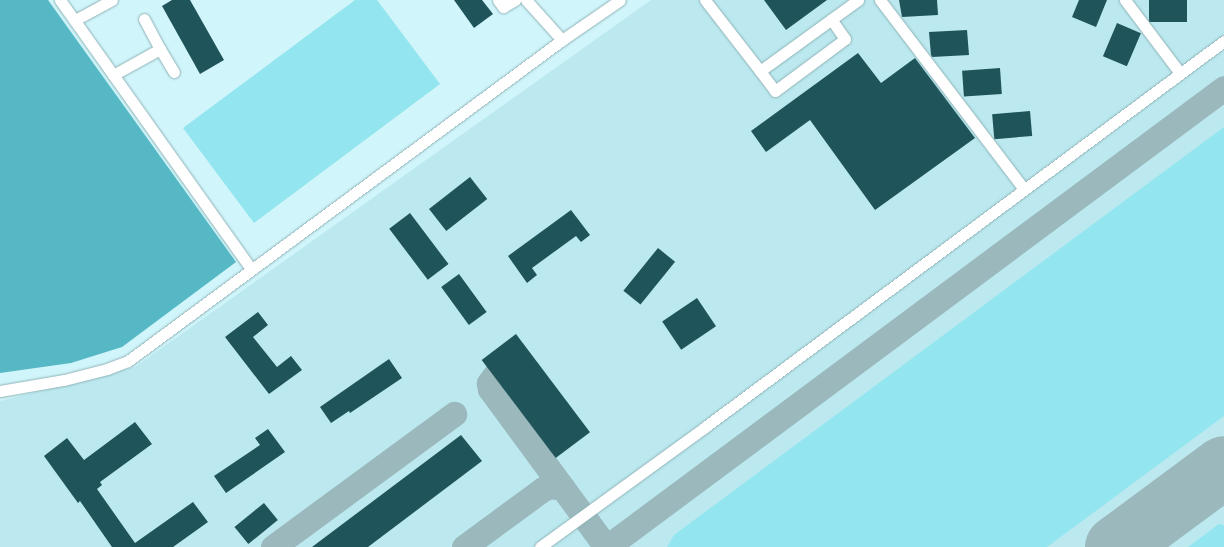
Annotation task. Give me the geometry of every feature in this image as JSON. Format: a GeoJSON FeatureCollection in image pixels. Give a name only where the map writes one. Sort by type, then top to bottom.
{"type":"FeatureCollection","features":[{"type":"Feature","properties":{"kind":"street"},"geometry":{"type":"LineString","coordinates":[[60,0],[251,269]]}},
{"type":"Feature","properties":{"kind":"street"},"geometry":{"type":"LineString","coordinates":[[74,20],[112,0]]}},
{"type":"Feature","properties":{"kind":"street"},"geometry":{"type":"LineString","coordinates":[[498,0],[503,7],[515,0]]}},
{"type":"Feature","properties":{"kind":"street"},"geometry":{"type":"LineString","coordinates":[[526,0],[562,40]]}},
{"type":"Feature","properties":{"kind":"street"},"geometry":{"type":"LineString","coordinates":[[0,391],[64,380],[107,369],[128,361],[562,40],[620,0]]}},
{"type":"Feature","properties":{"kind":"street"},"geometry":{"type":"LineString","coordinates":[[704,0],[775,91],[845,39],[831,20]]}},
{"type":"Feature","properties":{"kind":"street"},"geometry":{"type":"LineString","coordinates":[[760,71],[858,0]]}},
{"type":"Feature","properties":{"kind":"street"},"geometry":{"type":"LineString","coordinates":[[880,0],[1024,189]]}},
{"type":"Feature","properties":{"kind":"street"},"geometry":{"type":"LineString","coordinates":[[1125,0],[1180,73]]}},
{"type":"Feature","properties":{"kind":"street"},"geometry":{"type":"LineString","coordinates":[[144,19],[174,72]]}},
{"type":"Feature","properties":{"kind":"street"},"geometry":{"type":"LineString","coordinates":[[540,547],[705,427],[1224,40]]}},
{"type":"Feature","properties":{"kind":"street"},"geometry":{"type":"LineString","coordinates":[[113,74],[160,49]]}},
{"type":"Feature","properties":{"kind":"shaded area"},"geometry":{"type":"Polygon","coordinates":[[[0,0],[48,0],[236,262],[122,347],[71,363],[0,373],[0,0]]]}},
{"type":"Feature","properties":{"kind":"shaded area"},"geometry":{"type":"Polygon","coordinates":[[[355,0],[377,0],[440,84],[254,223],[183,128],[355,0]]]}},
{"type":"Feature","properties":{"kind":"shaded area"},"geometry":{"type":"Polygon","coordinates":[[[651,0],[1224,0],[1224,547],[0,547],[0,401],[135,367],[651,0]]]}},
{"type":"Feature","properties":{"kind":"shaded area"},"geometry":{"type":"Polygon","coordinates":[[[1224,127],[1224,416],[1047,547],[667,547],[674,535],[1224,127]]]}},
{"type":"Feature","properties":{"kind":"shaded area"},"geometry":{"type":"Polygon","coordinates":[[[1219,524],[1224,525],[1224,547],[1188,547],[1219,524]]]}},
{"type":"Feature","properties":{"kind":"building"},"geometry":{"type":"Polygon","coordinates":[[[172,0],[190,0],[224,60],[200,74],[162,6],[172,0]]]}},
{"type":"Feature","properties":{"kind":"building"},"geometry":{"type":"Polygon","coordinates":[[[454,0],[482,0],[493,14],[474,28],[454,0]]]}},
{"type":"Feature","properties":{"kind":"building"},"geometry":{"type":"Polygon","coordinates":[[[764,0],[827,0],[786,30],[764,0]]]}},
{"type":"Feature","properties":{"kind":"building"},"geometry":{"type":"Polygon","coordinates":[[[899,0],[937,0],[938,15],[902,17],[899,0]]]}},
{"type":"Feature","properties":{"kind":"building"},"geometry":{"type":"Polygon","coordinates":[[[1079,0],[1107,0],[1096,27],[1072,17],[1079,0]]]}},
{"type":"Feature","properties":{"kind":"building"},"geometry":{"type":"Polygon","coordinates":[[[1149,0],[1187,0],[1187,22],[1149,22],[1149,0]]]}},
{"type":"Feature","properties":{"kind":"building"},"geometry":{"type":"Polygon","coordinates":[[[1117,23],[1141,33],[1127,66],[1103,56],[1117,23]]]}},
{"type":"Feature","properties":{"kind":"building"},"geometry":{"type":"Polygon","coordinates":[[[967,30],[969,55],[932,57],[929,32],[967,30]]]}},
{"type":"Feature","properties":{"kind":"building"},"geometry":{"type":"Polygon","coordinates":[[[858,53],[881,83],[915,58],[975,138],[875,210],[810,120],[766,152],[751,131],[858,53]]]}},
{"type":"Feature","properties":{"kind":"building"},"geometry":{"type":"Polygon","coordinates":[[[1000,68],[1002,94],[964,97],[962,71],[1000,68]]]}},
{"type":"Feature","properties":{"kind":"building"},"geometry":{"type":"Polygon","coordinates":[[[1030,111],[1032,136],[994,139],[992,114],[1030,111]]]}},
{"type":"Feature","properties":{"kind":"building"},"geometry":{"type":"Polygon","coordinates":[[[470,177],[487,199],[446,231],[429,209],[470,177]]]}},
{"type":"Feature","properties":{"kind":"building"},"geometry":{"type":"Polygon","coordinates":[[[571,210],[590,235],[581,242],[576,236],[532,268],[537,275],[527,283],[508,256],[571,210]]]}},
{"type":"Feature","properties":{"kind":"building"},"geometry":{"type":"Polygon","coordinates":[[[410,213],[449,264],[428,280],[389,229],[410,213]]]}},
{"type":"Feature","properties":{"kind":"building"},"geometry":{"type":"Polygon","coordinates":[[[658,248],[675,262],[640,305],[623,291],[658,248]]]}},
{"type":"Feature","properties":{"kind":"building"},"geometry":{"type":"Polygon","coordinates":[[[459,274],[487,312],[469,325],[441,287],[459,274]]]}},
{"type":"Feature","properties":{"kind":"building"},"geometry":{"type":"Polygon","coordinates":[[[697,298],[716,326],[681,350],[662,321],[697,298]]]}},
{"type":"Feature","properties":{"kind":"building"},"geometry":{"type":"Polygon","coordinates":[[[258,312],[268,325],[253,337],[277,367],[291,356],[302,370],[269,394],[225,337],[258,312]]]}},
{"type":"Feature","properties":{"kind":"building"},"geometry":{"type":"Polygon","coordinates":[[[516,334],[590,432],[556,458],[482,360],[516,334]]]}},
{"type":"Feature","properties":{"kind":"building"},"geometry":{"type":"Polygon","coordinates":[[[389,359],[402,378],[350,413],[349,411],[331,423],[320,407],[389,359]]]}},
{"type":"Feature","properties":{"kind":"building"},"geometry":{"type":"Polygon","coordinates":[[[135,422],[152,444],[100,482],[102,485],[97,489],[135,543],[193,502],[208,522],[173,547],[112,547],[80,501],[78,503],[44,456],[67,438],[84,460],[135,422]]]}},
{"type":"Feature","properties":{"kind":"building"},"geometry":{"type":"Polygon","coordinates":[[[268,429],[285,452],[226,493],[214,476],[260,445],[255,438],[268,429]]]}},
{"type":"Feature","properties":{"kind":"building"},"geometry":{"type":"Polygon","coordinates":[[[461,435],[482,461],[368,547],[312,547],[461,435]]]}},
{"type":"Feature","properties":{"kind":"building"},"geometry":{"type":"Polygon","coordinates":[[[264,503],[278,520],[248,544],[234,527],[264,503]]]}},
{"type":"Feature","properties":{"kind":"taxiway"},"geometry":{"type":"LineString","coordinates":[[607,547],[1224,88]]}},
{"type":"Feature","properties":{"kind":"taxiway"},"geometry":{"type":"LineString","coordinates":[[494,376],[489,383],[490,389],[606,547]]}},
{"type":"Feature","properties":{"kind":"taxiway"},"geometry":{"type":"LineString","coordinates":[[273,547],[454,414]]}},
{"type":"Feature","properties":{"kind":"taxiway"},"geometry":{"type":"LineString","coordinates":[[464,547],[543,489],[550,486],[563,488]]}},
{"type":"Feature","properties":{"kind":"runway"},"geometry":{"type":"LineString","coordinates":[[1116,547],[1224,467]]}}]}
